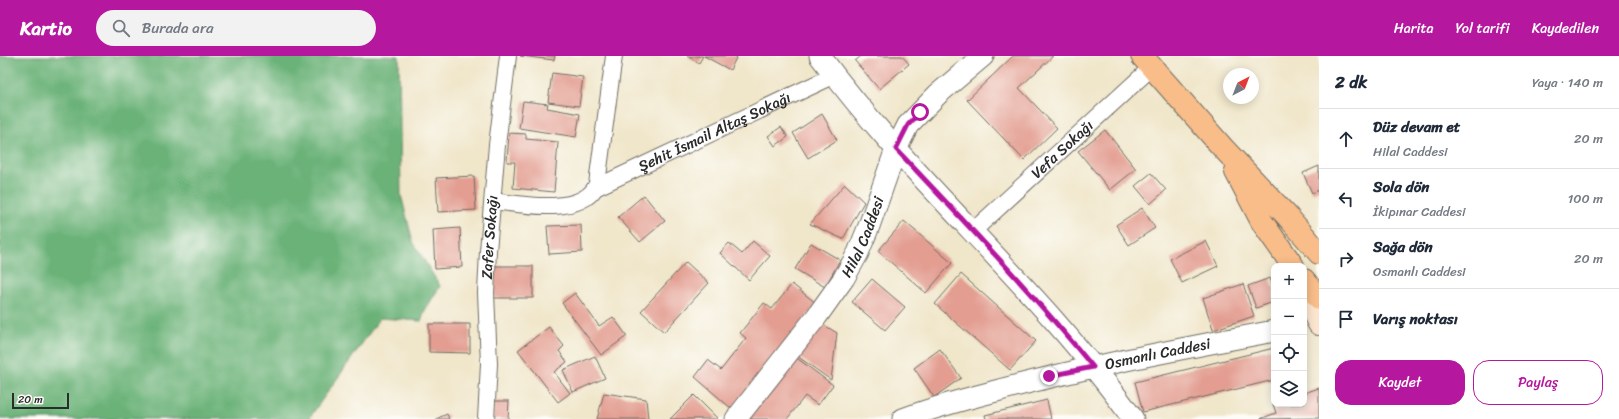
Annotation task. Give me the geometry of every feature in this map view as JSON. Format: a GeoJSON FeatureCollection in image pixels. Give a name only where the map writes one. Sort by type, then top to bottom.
{"type":"FeatureCollection","features":[{"type":"Feature","properties":{"kind":"main road"},"geometry":{"type":"LineString","coordinates":[[1147,61],[1223,148],[1288,217],[1319,253]]}},
{"type":"Feature","properties":{"kind":"main road"},"geometry":{"type":"LineString","coordinates":[[1223,148],[1262,222],[1290,263]]}},
{"type":"Feature","properties":{"kind":"main road"},"geometry":{"type":"LineString","coordinates":[[1307,284],[1319,298]]}},
{"type":"Feature","properties":{"kind":"main road"},"geometry":{"type":"LineString","coordinates":[[1306,299],[1314,324]]}},
{"type":"Feature","properties":{"kind":"street","name":"Zafer Sokağı"},"geometry":{"type":"LineString","coordinates":[[486,419],[489,364],[486,293],[488,251],[497,145],[508,56]]}},
{"type":"Feature","properties":{"kind":"street"},"geometry":{"type":"LineString","coordinates":[[595,188],[598,176],[614,56]]}},
{"type":"Feature","properties":{"kind":"street"},"geometry":{"type":"LineString","coordinates":[[820,56],[896,149],[974,231],[1039,303],[1093,367],[1133,419]]}},
{"type":"Feature","properties":{"kind":"street","name":"Hilal Caddesi"},"geometry":{"type":"LineString","coordinates":[[736,419],[817,316],[844,278],[858,253],[896,149],[908,125],[920,112],[983,56]]}},
{"type":"Feature","properties":{"kind":"street","name":"Vefa Sokağı"},"geometry":{"type":"LineString","coordinates":[[974,231],[1147,61]]}},
{"type":"Feature","properties":{"kind":"street","name":"Şehit İsmail Altaş Sokağı"},"geometry":{"type":"LineString","coordinates":[[493,201],[550,206],[573,204],[586,197],[595,188],[834,75]]}},
{"type":"Feature","properties":{"kind":"street","name":"Osmanlı Caddesi"},"geometry":{"type":"LineString","coordinates":[[903,419],[917,413],[1002,389],[1093,367],[1271,332]]}},
{"type":"Feature","properties":{"kind":"green space"},"geometry":{"type":"Polygon","coordinates":[[[0,56],[399,56],[401,195],[413,242],[440,286],[424,312],[421,321],[380,318],[310,417],[313,419],[0,419],[0,56]]]}},
{"type":"Feature","properties":{"kind":"building"},"geometry":{"type":"Polygon","coordinates":[[[520,56],[555,56],[554,60],[520,56]]]}},
{"type":"Feature","properties":{"kind":"building"},"geometry":{"type":"Polygon","coordinates":[[[687,56],[703,56],[699,63],[687,56]]]}},
{"type":"Feature","properties":{"kind":"building"},"geometry":{"type":"Polygon","coordinates":[[[704,56],[737,56],[730,70],[704,56]]]}},
{"type":"Feature","properties":{"kind":"building"},"geometry":{"type":"Polygon","coordinates":[[[861,56],[902,56],[909,64],[879,89],[855,61],[861,56]]]}},
{"type":"Feature","properties":{"kind":"building"},"geometry":{"type":"Polygon","coordinates":[[[1013,56],[1053,56],[1019,88],[1057,128],[1024,160],[967,100],[1013,56]]]}},
{"type":"Feature","properties":{"kind":"building"},"geometry":{"type":"Polygon","coordinates":[[[552,73],[583,77],[579,106],[548,102],[552,73]]]}},
{"type":"Feature","properties":{"kind":"building"},"geometry":{"type":"Polygon","coordinates":[[[523,101],[548,104],[547,108],[580,114],[576,137],[519,128],[523,101]]]}},
{"type":"Feature","properties":{"kind":"building"},"geometry":{"type":"Polygon","coordinates":[[[822,114],[837,140],[808,158],[793,133],[822,114]]]}},
{"type":"Feature","properties":{"kind":"building"},"geometry":{"type":"Polygon","coordinates":[[[781,127],[788,137],[775,146],[768,136],[781,127]]]}},
{"type":"Feature","properties":{"kind":"building"},"geometry":{"type":"Polygon","coordinates":[[[1105,130],[1136,169],[1110,190],[1078,151],[1105,130]]]}},
{"type":"Feature","properties":{"kind":"building"},"geometry":{"type":"Polygon","coordinates":[[[509,133],[526,134],[526,139],[558,142],[554,192],[513,188],[515,162],[507,162],[509,133]]]}},
{"type":"Feature","properties":{"kind":"building"},"geometry":{"type":"Polygon","coordinates":[[[1319,166],[1319,190],[1312,193],[1303,173],[1319,166]]]}},
{"type":"Feature","properties":{"kind":"building"},"geometry":{"type":"Polygon","coordinates":[[[1151,173],[1166,190],[1150,204],[1135,186],[1151,173]]]}},
{"type":"Feature","properties":{"kind":"building"},"geometry":{"type":"Polygon","coordinates":[[[474,176],[476,210],[438,212],[436,178],[474,176]]]}},
{"type":"Feature","properties":{"kind":"building"},"geometry":{"type":"Polygon","coordinates":[[[845,184],[864,202],[843,239],[810,224],[845,184]]]}},
{"type":"Feature","properties":{"kind":"building"},"geometry":{"type":"Polygon","coordinates":[[[644,195],[665,221],[640,242],[618,217],[644,195]]]}},
{"type":"Feature","properties":{"kind":"building"},"geometry":{"type":"Polygon","coordinates":[[[1142,208],[1155,228],[1129,245],[1116,225],[1142,208]]]}},
{"type":"Feature","properties":{"kind":"building"},"geometry":{"type":"Polygon","coordinates":[[[904,221],[952,263],[926,293],[878,251],[904,221]]]}},
{"type":"Feature","properties":{"kind":"building"},"geometry":{"type":"Polygon","coordinates":[[[581,225],[582,252],[549,254],[547,226],[581,225]]]}},
{"type":"Feature","properties":{"kind":"building"},"geometry":{"type":"Polygon","coordinates":[[[460,228],[462,267],[435,269],[433,230],[460,228]]]}},
{"type":"Feature","properties":{"kind":"building"},"geometry":{"type":"Polygon","coordinates":[[[753,241],[770,256],[749,280],[720,253],[729,243],[742,254],[753,241]]]}},
{"type":"Feature","properties":{"kind":"building"},"geometry":{"type":"Polygon","coordinates":[[[1206,241],[1218,266],[1182,283],[1170,259],[1206,241]]]}},
{"type":"Feature","properties":{"kind":"building"},"geometry":{"type":"Polygon","coordinates":[[[811,243],[840,260],[825,287],[795,269],[811,243]]]}},
{"type":"Feature","properties":{"kind":"building"},"geometry":{"type":"Polygon","coordinates":[[[686,262],[709,283],[664,332],[641,311],[686,262]]]}},
{"type":"Feature","properties":{"kind":"building"},"geometry":{"type":"Polygon","coordinates":[[[495,266],[533,266],[533,298],[494,298],[495,266]]]}},
{"type":"Feature","properties":{"kind":"building"},"geometry":{"type":"Polygon","coordinates":[[[961,274],[1036,341],[1010,370],[935,304],[961,274]]]}},
{"type":"Feature","properties":{"kind":"building"},"geometry":{"type":"Polygon","coordinates":[[[1270,278],[1271,303],[1256,308],[1248,286],[1270,278]]]}},
{"type":"Feature","properties":{"kind":"building"},"geometry":{"type":"Polygon","coordinates":[[[872,279],[905,307],[885,330],[852,302],[872,279]]]}},
{"type":"Feature","properties":{"kind":"building"},"geometry":{"type":"Polygon","coordinates":[[[792,284],[817,304],[733,410],[695,377],[708,360],[721,370],[746,338],[740,333],[764,303],[772,309],[792,284]]]}},
{"type":"Feature","properties":{"kind":"building"},"geometry":{"type":"Polygon","coordinates":[[[1243,284],[1254,316],[1213,330],[1203,298],[1243,284]]]}},
{"type":"Feature","properties":{"kind":"building"},"geometry":{"type":"Polygon","coordinates":[[[575,293],[599,326],[613,317],[627,336],[601,355],[562,303],[575,293]]]}},
{"type":"Feature","properties":{"kind":"building"},"geometry":{"type":"Polygon","coordinates":[[[429,324],[470,324],[470,353],[429,352],[429,324]]]}},
{"type":"Feature","properties":{"kind":"building"},"geometry":{"type":"Polygon","coordinates":[[[824,325],[837,333],[831,380],[797,356],[824,325]]]}},
{"type":"Feature","properties":{"kind":"building"},"geometry":{"type":"Polygon","coordinates":[[[549,327],[564,346],[559,351],[567,362],[554,372],[570,393],[558,402],[518,350],[549,327]]]}},
{"type":"Feature","properties":{"kind":"building"},"geometry":{"type":"Polygon","coordinates":[[[940,349],[961,378],[934,397],[914,368],[940,349]]]}},
{"type":"Feature","properties":{"kind":"building"},"geometry":{"type":"Polygon","coordinates":[[[1271,349],[1271,381],[1143,412],[1135,382],[1271,349]]]}},
{"type":"Feature","properties":{"kind":"building"},"geometry":{"type":"Polygon","coordinates":[[[595,356],[605,378],[573,392],[563,370],[595,356]]]}},
{"type":"Feature","properties":{"kind":"building"},"geometry":{"type":"Polygon","coordinates":[[[794,356],[833,385],[818,405],[805,396],[787,419],[747,419],[794,356]]]}},
{"type":"Feature","properties":{"kind":"building"},"geometry":{"type":"Polygon","coordinates":[[[1319,388],[1319,418],[1260,419],[1276,413],[1274,407],[1307,407],[1307,392],[1319,388]]]}},
{"type":"Feature","properties":{"kind":"building"},"geometry":{"type":"Polygon","coordinates":[[[604,393],[646,399],[648,419],[597,419],[604,393]]]}},
{"type":"Feature","properties":{"kind":"building"},"geometry":{"type":"Polygon","coordinates":[[[694,395],[718,419],[670,419],[694,395]]]}},
{"type":"Feature","properties":{"kind":"building"},"geometry":{"type":"Polygon","coordinates":[[[1047,400],[1051,419],[986,419],[985,415],[1047,400]]]}},
{"type":"Feature","properties":{"kind":"building"},"geometry":{"type":"Polygon","coordinates":[[[494,401],[509,401],[508,419],[493,419],[494,401]]]}},
{"type":"Feature","properties":{"kind":"building"},"geometry":{"type":"Polygon","coordinates":[[[447,414],[449,419],[436,419],[447,414]]]}},
{"type":"Feature","properties":{"kind":"route"},"geometry":{"type":"LineString","coordinates":[[920,112],[908,125],[896,149],[998,257],[1064,331],[1093,367],[1049,376]]}}]}
